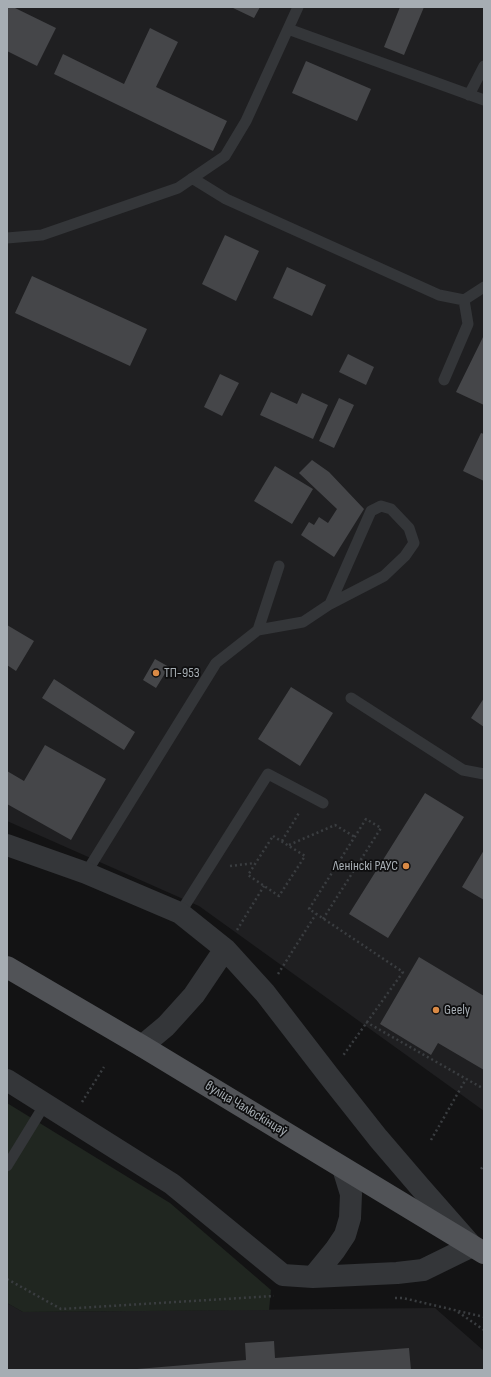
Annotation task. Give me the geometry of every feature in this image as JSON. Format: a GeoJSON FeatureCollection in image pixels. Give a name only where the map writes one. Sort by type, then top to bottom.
{"type":"FeatureCollection","features":[{"type":"Feature","properties":{"kind":"main road","name":"вуліца Чалюскінцаў"},"geometry":{"type":"LineString","coordinates":[[7,967],[142,1046],[478,1250]]}},
{"type":"Feature","properties":{"kind":"street"},"geometry":{"type":"LineString","coordinates":[[7,845],[86,873],[180,913],[225,949],[265,993],[329,1076],[420,1187],[478,1250],[423,1270],[397,1273],[313,1277],[283,1275],[172,1184],[7,1080]]}},
{"type":"Feature","properties":{"kind":"street"},"geometry":{"type":"LineString","coordinates":[[142,1046],[166,1026],[194,995],[225,949]]}},
{"type":"Feature","properties":{"kind":"street"},"geometry":{"type":"LineString","coordinates":[[313,1277],[335,1250],[345,1234],[350,1218],[351,1194],[343,1168]]}},
{"type":"Feature","properties":{"kind":"lane"},"geometry":{"type":"LineString","coordinates":[[7,238],[42,235],[178,188],[225,156],[246,121],[298,7]]}},
{"type":"Feature","properties":{"kind":"lane"},"geometry":{"type":"LineString","coordinates":[[288,29],[484,100]]}},
{"type":"Feature","properties":{"kind":"lane"},"geometry":{"type":"LineString","coordinates":[[469,95],[484,66]]}},
{"type":"Feature","properties":{"kind":"lane"},"geometry":{"type":"LineString","coordinates":[[192,178],[226,199],[439,295],[464,300],[484,287]]}},
{"type":"Feature","properties":{"kind":"lane"},"geometry":{"type":"LineString","coordinates":[[444,380],[468,324],[464,300]]}},
{"type":"Feature","properties":{"kind":"lane"},"geometry":{"type":"LineString","coordinates":[[86,873],[216,662],[258,630],[304,622],[330,604],[384,576],[405,556],[414,543],[409,528],[391,509],[381,506],[371,511],[330,604]]}},
{"type":"Feature","properties":{"kind":"lane"},"geometry":{"type":"LineString","coordinates":[[258,630],[279,566]]}},
{"type":"Feature","properties":{"kind":"lane"},"geometry":{"type":"LineString","coordinates":[[351,698],[463,770],[484,774]]}},
{"type":"Feature","properties":{"kind":"lane"},"geometry":{"type":"LineString","coordinates":[[180,913],[268,774],[323,803]]}},
{"type":"Feature","properties":{"kind":"lane"},"geometry":{"type":"LineString","coordinates":[[7,1166],[45,1104]]}},
{"type":"Feature","properties":{"kind":"path"},"geometry":{"type":"LineString","coordinates":[[282,841],[310,796]]}},
{"type":"Feature","properties":{"kind":"path"},"geometry":{"type":"LineString","coordinates":[[323,919],[381,828],[366,819],[309,910],[403,972],[329,1076]]}},
{"type":"Feature","properties":{"kind":"path"},"geometry":{"type":"LineString","coordinates":[[289,845],[335,825],[355,837]]}},
{"type":"Feature","properties":{"kind":"path"},"geometry":{"type":"LineString","coordinates":[[273,836],[282,841],[305,856],[279,896],[248,875],[273,836]]}},
{"type":"Feature","properties":{"kind":"path"},"geometry":{"type":"LineString","coordinates":[[225,949],[264,886]]}},
{"type":"Feature","properties":{"kind":"path"},"geometry":{"type":"LineString","coordinates":[[265,993],[316,914]]}},
{"type":"Feature","properties":{"kind":"path"},"geometry":{"type":"LineString","coordinates":[[366,1022],[484,1089]]}},
{"type":"Feature","properties":{"kind":"path"},"geometry":{"type":"LineString","coordinates":[[79,1107],[104,1067]]}},
{"type":"Feature","properties":{"kind":"path"},"geometry":{"type":"LineString","coordinates":[[431,1140],[466,1079]]}},
{"type":"Feature","properties":{"kind":"path"},"geometry":{"type":"LineString","coordinates":[[481,1169],[484,1164]]}},
{"type":"Feature","properties":{"kind":"path"},"geometry":{"type":"LineString","coordinates":[[7,1279],[61,1309],[281,1296]]}},
{"type":"Feature","properties":{"kind":"path"},"geometry":{"type":"LineString","coordinates":[[388,1297],[403,1298],[484,1317]]}},
{"type":"Feature","properties":{"kind":"path"},"geometry":{"type":"LineString","coordinates":[[456,1311],[484,1330]]}},
{"type":"Feature","properties":{"kind":"shaded area"},"geometry":{"type":"Polygon","coordinates":[[[7,7],[484,7],[484,1111],[199,906],[7,821],[7,7]]]}},
{"type":"Feature","properties":{"kind":"shaded area"},"geometry":{"type":"Polygon","coordinates":[[[7,1103],[170,1203],[271,1290],[269,1310],[23,1312],[7,1303],[7,1103]]]}},
{"type":"Feature","properties":{"kind":"shaded area"},"geometry":{"type":"Polygon","coordinates":[[[7,1303],[23,1312],[435,1308],[484,1351],[484,1370],[7,1370],[7,1303]]]}},
{"type":"Feature","properties":{"kind":"building"},"geometry":{"type":"Polygon","coordinates":[[[7,7],[13,7],[56,28],[37,66],[7,51],[7,7]]]}},
{"type":"Feature","properties":{"kind":"building"},"geometry":{"type":"Polygon","coordinates":[[[231,7],[260,7],[254,18],[231,7]]]}},
{"type":"Feature","properties":{"kind":"building"},"geometry":{"type":"Polygon","coordinates":[[[400,7],[424,7],[404,55],[384,47],[400,7]]]}},
{"type":"Feature","properties":{"kind":"building"},"geometry":{"type":"Polygon","coordinates":[[[150,28],[178,42],[156,87],[227,121],[213,151],[54,74],[63,54],[124,84],[150,28]]]}},
{"type":"Feature","properties":{"kind":"building"},"geometry":{"type":"Polygon","coordinates":[[[306,61],[371,89],[357,121],[292,93],[306,61]]]}},
{"type":"Feature","properties":{"kind":"building"},"geometry":{"type":"Polygon","coordinates":[[[225,235],[259,251],[236,301],[202,284],[225,235]]]}},
{"type":"Feature","properties":{"kind":"building"},"geometry":{"type":"Polygon","coordinates":[[[287,267],[326,285],[312,316],[273,298],[287,267]]]}},
{"type":"Feature","properties":{"kind":"building"},"geometry":{"type":"Polygon","coordinates":[[[32,276],[147,329],[130,366],[15,313],[32,276]]]}},
{"type":"Feature","properties":{"kind":"building"},"geometry":{"type":"Polygon","coordinates":[[[484,335],[484,405],[456,392],[484,335]]]}},
{"type":"Feature","properties":{"kind":"building"},"geometry":{"type":"Polygon","coordinates":[[[348,354],[374,367],[366,385],[339,372],[348,354]]]}},
{"type":"Feature","properties":{"kind":"building"},"geometry":{"type":"Polygon","coordinates":[[[220,374],[239,383],[222,416],[204,407],[220,374]]]}},
{"type":"Feature","properties":{"kind":"building"},"geometry":{"type":"Polygon","coordinates":[[[271,392],[297,404],[302,393],[328,405],[313,439],[260,415],[271,392]]]}},
{"type":"Feature","properties":{"kind":"building"},"geometry":{"type":"Polygon","coordinates":[[[339,398],[354,405],[334,448],[319,441],[339,398]]]}},
{"type":"Feature","properties":{"kind":"building"},"geometry":{"type":"Polygon","coordinates":[[[481,433],[484,434],[484,481],[463,471],[481,433]]]}},
{"type":"Feature","properties":{"kind":"building"},"geometry":{"type":"Polygon","coordinates":[[[312,460],[329,472],[364,509],[334,557],[301,535],[309,522],[314,525],[319,517],[328,523],[337,509],[299,473],[312,460]]]}},
{"type":"Feature","properties":{"kind":"building"},"geometry":{"type":"Polygon","coordinates":[[[275,466],[313,489],[292,524],[254,501],[275,466]]]}},
{"type":"Feature","properties":{"kind":"building"},"geometry":{"type":"Polygon","coordinates":[[[7,625],[34,641],[16,671],[7,665],[7,625]]]}},
{"type":"Feature","properties":{"kind":"building","name":"ТП-953"},"geometry":{"type":"Polygon","coordinates":[[[155,659],[169,667],[156,688],[143,680],[155,659]]]}},
{"type":"Feature","properties":{"kind":"building"},"geometry":{"type":"Polygon","coordinates":[[[54,679],[135,732],[124,750],[42,698],[54,679]]]}},
{"type":"Feature","properties":{"kind":"building"},"geometry":{"type":"Polygon","coordinates":[[[291,687],[333,713],[300,766],[258,739],[291,687]]]}},
{"type":"Feature","properties":{"kind":"building"},"geometry":{"type":"Polygon","coordinates":[[[484,698],[484,727],[471,718],[484,698]]]}},
{"type":"Feature","properties":{"kind":"building"},"geometry":{"type":"Polygon","coordinates":[[[45,745],[106,779],[71,840],[7,804],[7,771],[24,781],[45,745]]]}},
{"type":"Feature","properties":{"kind":"building","name":"Ленінскі РАУС"},"geometry":{"type":"Polygon","coordinates":[[[425,793],[464,817],[388,938],[349,914],[425,793]]]}},
{"type":"Feature","properties":{"kind":"building"},"geometry":{"type":"Polygon","coordinates":[[[484,850],[484,900],[462,887],[484,850]]]}},
{"type":"Feature","properties":{"kind":"building","name":"Geely"},"geometry":{"type":"Polygon","coordinates":[[[419,957],[484,996],[484,1070],[438,1043],[431,1055],[380,1024],[419,957]]]}},
{"type":"Feature","properties":{"kind":"building"},"geometry":{"type":"Polygon","coordinates":[[[274,1341],[275,1358],[409,1348],[411,1370],[137,1370],[246,1360],[245,1343],[274,1341]]]}},
{"type":"Feature","properties":{"kind":"place","name":"ТП-953"},"geometry":{"type":"Point","coordinates":[156,673]}},
{"type":"Feature","properties":{"kind":"place","name":"Ленінскі РАУС"},"geometry":{"type":"Point","coordinates":[406,866]}},
{"type":"Feature","properties":{"kind":"place","name":"Geely"},"geometry":{"type":"Point","coordinates":[436,1010]}}]}
